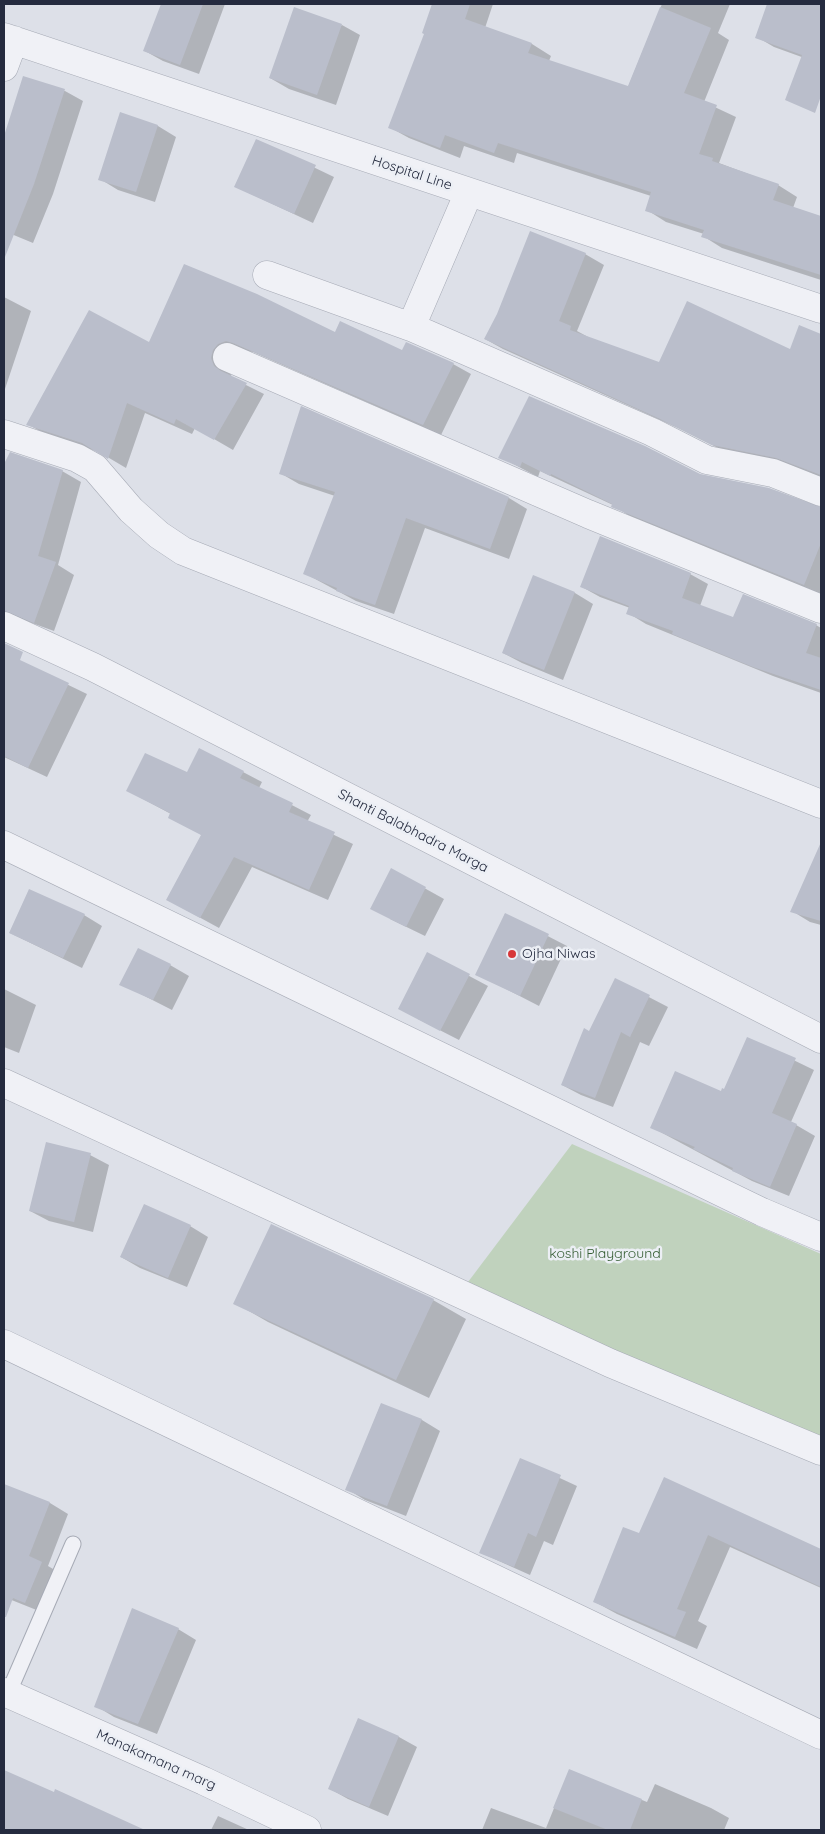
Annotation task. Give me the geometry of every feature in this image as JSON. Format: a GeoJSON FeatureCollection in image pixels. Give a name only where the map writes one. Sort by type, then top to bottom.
{"type":"FeatureCollection","features":[{"type":"Feature","properties":{"kind":"street"},"geometry":{"type":"LineString","coordinates":[[4,67],[9,39]]}},
{"type":"Feature","properties":{"kind":"street","name":"Hospital Line"},"geometry":{"type":"LineString","coordinates":[[9,39],[821,309]]}},
{"type":"Feature","properties":{"kind":"street"},"geometry":{"type":"LineString","coordinates":[[411,326],[469,192]]}},
{"type":"Feature","properties":{"kind":"street"},"geometry":{"type":"LineString","coordinates":[[267,275],[411,326],[600,408],[707,460],[773,473],[821,492]]}},
{"type":"Feature","properties":{"kind":"street"},"geometry":{"type":"LineString","coordinates":[[227,357],[588,514],[821,610]]}},
{"type":"Feature","properties":{"kind":"street"},"geometry":{"type":"LineString","coordinates":[[4,434],[77,458],[96,468],[131,510],[159,535],[183,552],[821,804]]}},
{"type":"Feature","properties":{"kind":"street","name":"Shanti Balabhadra Marga"},"geometry":{"type":"LineString","coordinates":[[4,626],[93,667],[821,1039]]}},
{"type":"Feature","properties":{"kind":"street"},"geometry":{"type":"LineString","coordinates":[[4,845],[762,1212],[821,1238]]}},
{"type":"Feature","properties":{"kind":"street"},"geometry":{"type":"LineString","coordinates":[[4,1083],[610,1363],[821,1451]]}},
{"type":"Feature","properties":{"kind":"street"},"geometry":{"type":"LineString","coordinates":[[4,1344],[821,1735]]}},
{"type":"Feature","properties":{"kind":"street","name":"Manakamana marg"},"geometry":{"type":"LineString","coordinates":[[6,1693],[204,1781],[307,1830]]}},
{"type":"Feature","properties":{"kind":"lane"},"geometry":{"type":"LineString","coordinates":[[6,1693],[73,1544]]}},
{"type":"Feature","properties":{"kind":"green space","name":"koshi Playground"},"geometry":{"type":"Polygon","coordinates":[[[572,1144],[821,1254],[821,1445],[465,1286],[572,1144]]]}},
{"type":"Feature","properties":{"kind":"building"},"geometry":{"type":"Polygon","coordinates":[[[161,4],[203,4],[180,65],[143,51],[161,4]]]}},
{"type":"Feature","properties":{"kind":"building"},"geometry":{"type":"Polygon","coordinates":[[[432,4],[470,4],[465,19],[532,43],[528,53],[628,86],[660,7],[711,28],[684,93],[717,105],[699,154],[713,158],[712,161],[779,184],[773,200],[821,216],[821,275],[701,237],[704,230],[645,211],[651,192],[498,143],[494,153],[445,135],[440,148],[388,128],[424,34],[422,33],[432,4]]]}},
{"type":"Feature","properties":{"kind":"building"},"geometry":{"type":"Polygon","coordinates":[[[767,4],[821,4],[821,96],[815,113],[785,100],[802,55],[755,38],[767,4]]]}},
{"type":"Feature","properties":{"kind":"building"},"geometry":{"type":"Polygon","coordinates":[[[294,7],[342,24],[317,95],[269,78],[294,7]]]}},
{"type":"Feature","properties":{"kind":"building"},"geometry":{"type":"Polygon","coordinates":[[[23,76],[65,89],[34,184],[5,257],[4,136],[23,76]]]}},
{"type":"Feature","properties":{"kind":"building"},"geometry":{"type":"Polygon","coordinates":[[[120,112],[158,125],[136,192],[98,180],[120,112]]]}},
{"type":"Feature","properties":{"kind":"building"},"geometry":{"type":"Polygon","coordinates":[[[256,139],[316,165],[294,214],[234,187],[256,139]]]}},
{"type":"Feature","properties":{"kind":"building"},"geometry":{"type":"Polygon","coordinates":[[[530,231],[586,253],[559,321],[571,326],[570,330],[659,362],[687,301],[790,349],[799,325],[821,334],[821,475],[776,458],[712,445],[658,418],[484,339],[497,314],[530,231]]]}},
{"type":"Feature","properties":{"kind":"building"},"geometry":{"type":"Polygon","coordinates":[[[184,264],[257,294],[335,332],[340,321],[402,350],[406,342],[454,363],[423,425],[226,341],[218,344],[213,350],[211,358],[214,366],[247,383],[214,440],[176,419],[174,424],[127,403],[108,459],[82,443],[26,425],[89,310],[149,342],[184,264]]]}},
{"type":"Feature","properties":{"kind":"building"},"geometry":{"type":"Polygon","coordinates":[[[529,396],[645,446],[700,474],[769,488],[821,507],[821,543],[804,585],[611,507],[612,504],[551,474],[550,476],[522,462],[520,467],[498,458],[529,396]]]}},
{"type":"Feature","properties":{"kind":"building"},"geometry":{"type":"Polygon","coordinates":[[[301,406],[509,497],[490,549],[406,518],[375,605],[336,591],[337,588],[303,574],[335,492],[279,474],[301,406]]]}},
{"type":"Feature","properties":{"kind":"building"},"geometry":{"type":"Polygon","coordinates":[[[10,452],[63,470],[38,556],[56,562],[34,623],[4,611],[4,464],[10,452]]]}},
{"type":"Feature","properties":{"kind":"building"},"geometry":{"type":"Polygon","coordinates":[[[600,536],[691,573],[682,598],[733,617],[743,594],[817,624],[806,653],[821,658],[821,690],[753,667],[672,634],[673,631],[626,614],[629,606],[580,587],[600,536]]]}},
{"type":"Feature","properties":{"kind":"building"},"geometry":{"type":"Polygon","coordinates":[[[533,575],[575,592],[544,670],[502,653],[533,575]]]}},
{"type":"Feature","properties":{"kind":"building"},"geometry":{"type":"Polygon","coordinates":[[[4,643],[23,652],[20,660],[69,683],[28,768],[4,756],[4,643]]]}},
{"type":"Feature","properties":{"kind":"building"},"geometry":{"type":"Polygon","coordinates":[[[199,748],[244,771],[240,778],[293,803],[289,812],[335,832],[309,890],[234,857],[200,918],[166,900],[201,835],[168,818],[170,813],[126,791],[145,753],[187,772],[199,748]]]}},
{"type":"Feature","properties":{"kind":"building"},"geometry":{"type":"Polygon","coordinates":[[[821,842],[821,921],[790,912],[821,842]]]}},
{"type":"Feature","properties":{"kind":"building"},"geometry":{"type":"Polygon","coordinates":[[[391,868],[426,887],[406,927],[370,909],[391,868]]]}},
{"type":"Feature","properties":{"kind":"building"},"geometry":{"type":"Polygon","coordinates":[[[29,889],[85,914],[63,958],[9,933],[29,889]]]}},
{"type":"Feature","properties":{"kind":"building","name":"Ojha Niwas"},"geometry":{"type":"Polygon","coordinates":[[[505,913],[549,934],[520,996],[475,975],[505,913]]]}},
{"type":"Feature","properties":{"kind":"building"},"geometry":{"type":"Polygon","coordinates":[[[138,948],[171,964],[153,1000],[119,985],[138,948]]]}},
{"type":"Feature","properties":{"kind":"building"},"geometry":{"type":"Polygon","coordinates":[[[427,952],[470,974],[440,1031],[398,1009],[427,952]]]}},
{"type":"Feature","properties":{"kind":"building"},"geometry":{"type":"Polygon","coordinates":[[[615,978],[650,995],[630,1037],[621,1032],[595,1098],[561,1085],[584,1028],[589,1031],[615,978]]]}},
{"type":"Feature","properties":{"kind":"building"},"geometry":{"type":"Polygon","coordinates":[[[747,1037],[796,1058],[772,1113],[797,1124],[770,1187],[732,1171],[733,1168],[693,1149],[695,1147],[650,1128],[675,1071],[721,1091],[722,1088],[724,1089],[747,1037]]]}},
{"type":"Feature","properties":{"kind":"building"},"geometry":{"type":"Polygon","coordinates":[[[46,1142],[91,1153],[74,1222],[29,1211],[46,1142]]]}},
{"type":"Feature","properties":{"kind":"building"},"geometry":{"type":"Polygon","coordinates":[[[144,1204],[191,1225],[168,1278],[120,1257],[144,1204]]]}},
{"type":"Feature","properties":{"kind":"building"},"geometry":{"type":"Polygon","coordinates":[[[271,1224],[434,1299],[396,1380],[233,1304],[271,1224]]]}},
{"type":"Feature","properties":{"kind":"building"},"geometry":{"type":"Polygon","coordinates":[[[381,1403],[422,1419],[387,1506],[345,1490],[381,1403]]]}},
{"type":"Feature","properties":{"kind":"building"},"geometry":{"type":"Polygon","coordinates":[[[520,1458],[561,1475],[536,1537],[528,1533],[514,1567],[479,1553],[520,1458]]]}},
{"type":"Feature","properties":{"kind":"building"},"geometry":{"type":"Polygon","coordinates":[[[664,1477],[821,1549],[821,1587],[708,1535],[677,1609],[686,1612],[675,1637],[593,1602],[623,1527],[639,1533],[664,1477]]]}},
{"type":"Feature","properties":{"kind":"building"},"geometry":{"type":"Polygon","coordinates":[[[4,1484],[50,1502],[29,1556],[42,1562],[25,1603],[13,1598],[6,1617],[4,1617],[4,1484]]]}},
{"type":"Feature","properties":{"kind":"building"},"geometry":{"type":"Polygon","coordinates":[[[132,1608],[179,1628],[138,1724],[94,1707],[132,1608]]]}},
{"type":"Feature","properties":{"kind":"building"},"geometry":{"type":"Polygon","coordinates":[[[358,1718],[399,1736],[369,1807],[328,1789],[358,1718]]]}},
{"type":"Feature","properties":{"kind":"building"},"geometry":{"type":"Polygon","coordinates":[[[569,1769],[642,1799],[630,1830],[608,1830],[553,1808],[569,1769]]]}},
{"type":"Feature","properties":{"kind":"building"},"geometry":{"type":"Polygon","coordinates":[[[4,1770],[54,1792],[55,1789],[145,1830],[4,1830],[4,1770]]]}},
{"type":"Feature","properties":{"kind":"place","name":"Ojha Niwas"},"geometry":{"type":"Point","coordinates":[512,954]}}]}
